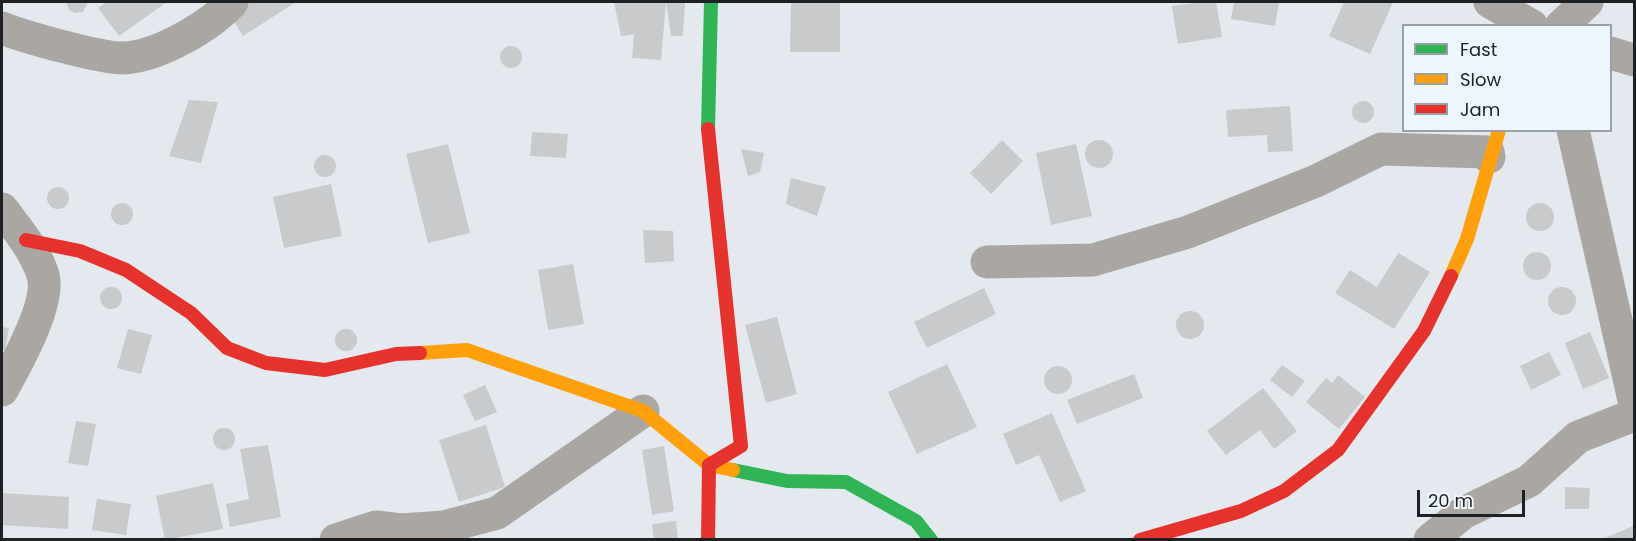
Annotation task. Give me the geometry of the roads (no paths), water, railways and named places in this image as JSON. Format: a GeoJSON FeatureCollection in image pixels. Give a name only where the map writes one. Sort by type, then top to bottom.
{"type":"FeatureCollection","features":[{"type":"Feature","properties":{"kind":"street"},"geometry":{"type":"LineString","coordinates":[[2,28],[123,58],[155,52],[213,18],[232,2]]}},
{"type":"Feature","properties":{"kind":"street"},"geometry":{"type":"LineString","coordinates":[[709,465],[741,446],[707,119],[711,2]]}},
{"type":"Feature","properties":{"kind":"street"},"geometry":{"type":"LineString","coordinates":[[1490,2],[1528,24]]}},
{"type":"Feature","properties":{"kind":"street"},"geometry":{"type":"LineString","coordinates":[[1563,24],[1587,2]]}},
{"type":"Feature","properties":{"kind":"street"},"geometry":{"type":"LineString","coordinates":[[1612,53],[1635,60]]}},
{"type":"Feature","properties":{"kind":"street"},"geometry":{"type":"LineString","coordinates":[[987,262],[1093,260],[1188,232],[1316,181],[1411,132]]}},
{"type":"Feature","properties":{"kind":"street"},"geometry":{"type":"LineString","coordinates":[[1573,132],[1635,400]]}},
{"type":"Feature","properties":{"kind":"street"},"geometry":{"type":"LineString","coordinates":[[1381,149],[1488,152],[1494,144]]}},
{"type":"Feature","properties":{"kind":"street"},"geometry":{"type":"LineString","coordinates":[[1140,540],[1241,511],[1284,491],[1338,450],[1424,331],[1467,239],[1494,144]]}},
{"type":"Feature","properties":{"kind":"street"},"geometry":{"type":"LineString","coordinates":[[2,209],[26,240],[44,277],[39,315],[21,356],[2,390]]}},
{"type":"Feature","properties":{"kind":"street"},"geometry":{"type":"LineString","coordinates":[[26,240],[80,251],[126,270],[191,313],[227,348],[266,363],[325,370],[396,354],[467,350],[643,411],[709,465],[787,481],[846,482],[916,521],[931,540]]}},
{"type":"Feature","properties":{"kind":"street"},"geometry":{"type":"LineString","coordinates":[[336,540],[376,527],[401,531],[444,527],[497,513],[643,411]]}},
{"type":"Feature","properties":{"kind":"street"},"geometry":{"type":"LineString","coordinates":[[1430,540],[1463,513],[1529,481],[1578,437],[1635,415]]}},
{"type":"Feature","properties":{"kind":"street"},"geometry":{"type":"LineString","coordinates":[[708,540],[709,465]]}}]}
